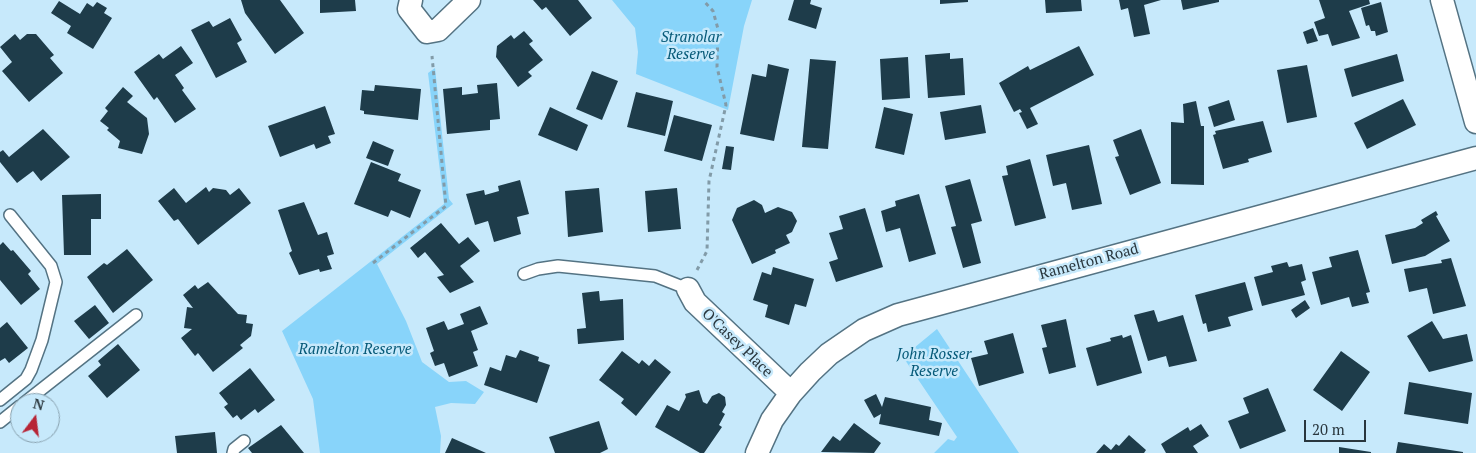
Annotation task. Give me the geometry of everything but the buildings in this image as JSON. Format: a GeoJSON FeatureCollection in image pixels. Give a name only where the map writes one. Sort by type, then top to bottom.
{"type":"FeatureCollection","features":[{"type":"Feature","properties":{"kind":"street"},"geometry":{"type":"LineString","coordinates":[[411,0],[409,9],[427,32],[438,30],[469,0]]}},
{"type":"Feature","properties":{"kind":"street"},"geometry":{"type":"LineString","coordinates":[[1442,0],[1476,122]]}},
{"type":"Feature","properties":{"kind":"street","name":"Ramelton Road"},"geometry":{"type":"LineString","coordinates":[[757,453],[772,420],[790,393],[810,372],[843,344],[864,330],[898,314],[1476,158]]}},
{"type":"Feature","properties":{"kind":"street","name":"O'Casey Place"},"geometry":{"type":"LineString","coordinates":[[688,289],[695,302],[790,393]]}},
{"type":"Feature","properties":{"kind":"lane"},"geometry":{"type":"LineString","coordinates":[[0,400],[26,379],[32,370],[53,299],[56,282],[55,273],[51,266],[10,215]]}},
{"type":"Feature","properties":{"kind":"lane"},"geometry":{"type":"LineString","coordinates":[[524,274],[538,269],[558,266],[655,276],[688,289]]}},
{"type":"Feature","properties":{"kind":"lane"},"geometry":{"type":"LineString","coordinates":[[37,393],[136,315]]}},
{"type":"Feature","properties":{"kind":"lane"},"geometry":{"type":"LineString","coordinates":[[0,422],[10,414]]}},
{"type":"Feature","properties":{"kind":"lane"},"geometry":{"type":"LineString","coordinates":[[233,453],[234,449],[244,441]]}},
{"type":"Feature","properties":{"kind":"path"},"geometry":{"type":"LineString","coordinates":[[688,289],[706,251],[709,180],[726,105],[717,67],[718,29],[713,11],[703,0]]}},
{"type":"Feature","properties":{"kind":"path"},"geometry":{"type":"LineString","coordinates":[[373,263],[446,206],[432,56]]}},
{"type":"Feature","properties":{"kind":"green space","name":"Stranolar Reserve"},"geometry":{"type":"Polygon","coordinates":[[[612,0],[752,0],[744,26],[728,110],[636,74],[638,52],[635,28],[612,0]]]}},
{"type":"Feature","properties":{"kind":"green space","name":"Ramelton Reserve"},"geometry":{"type":"Polygon","coordinates":[[[435,68],[449,199],[453,204],[377,264],[406,321],[422,362],[449,382],[466,381],[484,392],[475,404],[451,403],[435,407],[441,436],[440,453],[320,453],[313,399],[282,331],[444,204],[428,73],[435,68]]]}},
{"type":"Feature","properties":{"kind":"green space","name":"John Rosser Reserve"},"geometry":{"type":"Polygon","coordinates":[[[937,329],[1019,453],[934,453],[948,439],[954,441],[957,437],[903,357],[937,329]]]}}]}
